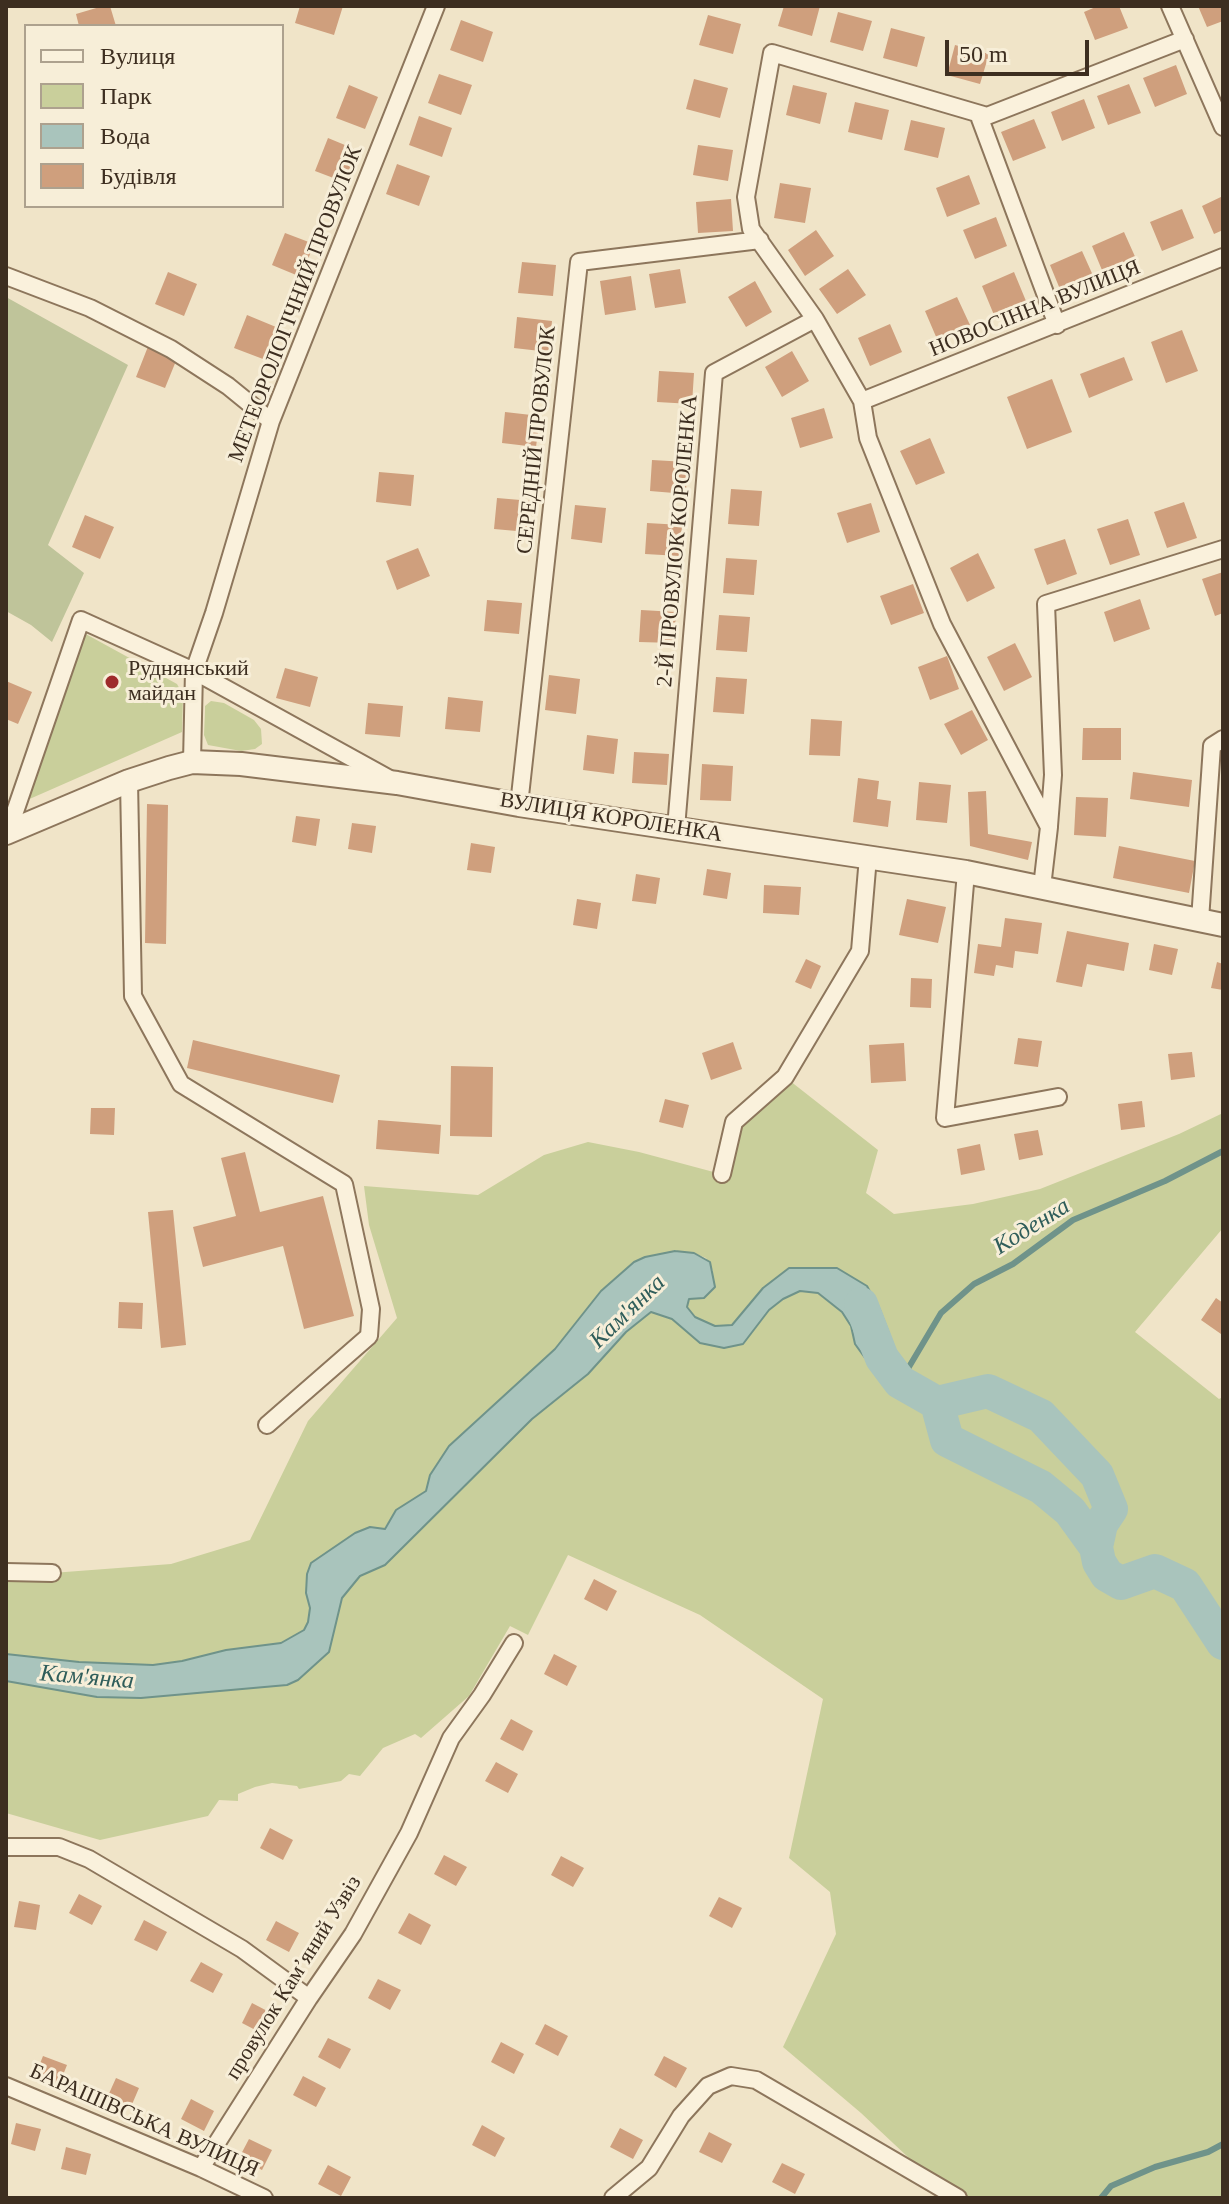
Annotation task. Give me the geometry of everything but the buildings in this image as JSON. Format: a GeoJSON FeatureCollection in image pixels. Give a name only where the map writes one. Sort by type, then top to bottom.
{"type":"FeatureCollection","features":[{"type":"Feature","properties":{"kind":"street","name":"МЕТЕОРОЛОГІЧНИЙ ПРОВУЛОК"},"geometry":{"type":"LineString","coordinates":[[192,762],[194,671],[271,421],[436,6]]}},
{"type":"Feature","properties":{"kind":"street"},"geometry":{"type":"LineString","coordinates":[[1170,6],[1223,127]]}},
{"type":"Feature","properties":{"kind":"street"},"geometry":{"type":"LineString","coordinates":[[1049,827],[942,624],[868,438],[862,401],[815,319],[751,229],[746,197],[772,53],[987,116],[1185,39]]}},
{"type":"Feature","properties":{"kind":"street"},"geometry":{"type":"LineString","coordinates":[[979,116],[1057,325]]}},
{"type":"Feature","properties":{"kind":"street","name":"СЕРЕДНІЙ ПРОВУЛОК"},"geometry":{"type":"LineString","coordinates":[[519,805],[579,262],[760,240]]}},
{"type":"Feature","properties":{"kind":"street","name":"НОВОСІННА ВУЛИЦЯ"},"geometry":{"type":"LineString","coordinates":[[862,401],[1223,257]]}},
{"type":"Feature","properties":{"kind":"street"},"geometry":{"type":"LineString","coordinates":[[6,276],[90,308],[171,349],[228,386],[271,421]]}},
{"type":"Feature","properties":{"kind":"street","name":"2-Й ПРОВУЛОК КОРОЛЕНКА"},"geometry":{"type":"LineString","coordinates":[[676,828],[714,373],[815,319]]}},
{"type":"Feature","properties":{"kind":"street"},"geometry":{"type":"LineString","coordinates":[[1042,887],[1053,775],[1046,604],[1223,549]]}},
{"type":"Feature","properties":{"kind":"street"},"geometry":{"type":"LineString","coordinates":[[7,833],[81,620],[194,671],[397,783]]}},
{"type":"Feature","properties":{"kind":"street"},"geometry":{"type":"LineString","coordinates":[[1200,920],[1212,746],[1223,739]]}},
{"type":"Feature","properties":{"kind":"street","name":"ВУЛИЦЯ КОРОЛЕНКА"},"geometry":{"type":"LineString","coordinates":[[7,833],[129,781],[192,762],[241,764],[397,783],[519,805],[966,872],[1223,925]]}},
{"type":"Feature","properties":{"kind":"street"},"geometry":{"type":"LineString","coordinates":[[129,781],[133,996],[181,1084],[344,1184],[371,1309],[369,1336],[267,1425]]}},
{"type":"Feature","properties":{"kind":"street"},"geometry":{"type":"LineString","coordinates":[[722,1174],[734,1122],[785,1077],[860,951],[868,857]]}},
{"type":"Feature","properties":{"kind":"street"},"geometry":{"type":"LineString","coordinates":[[966,872],[945,1118],[1058,1097]]}},
{"type":"Feature","properties":{"kind":"street"},"geometry":{"type":"LineString","coordinates":[[6,1572],[52,1573]]}},
{"type":"Feature","properties":{"kind":"street","name":"провулок Камʼяний Узвіз"},"geometry":{"type":"LineString","coordinates":[[201,2168],[353,1934],[409,1833],[451,1738],[514,1643]]}},
{"type":"Feature","properties":{"kind":"street"},"geometry":{"type":"LineString","coordinates":[[6,1847],[59,1847],[89,1859],[242,1949],[309,1998]]}},
{"type":"Feature","properties":{"kind":"street"},"geometry":{"type":"LineString","coordinates":[[613,2198],[649,2168],[681,2116],[708,2086],[731,2076],[756,2080],[958,2198]]}},
{"type":"Feature","properties":{"kind":"street","name":"БАРАШІВСЬКА ВУЛИЦЯ"},"geometry":{"type":"LineString","coordinates":[[6,2086],[201,2168],[264,2198]]}},
{"type":"Feature","properties":{"kind":"green space"},"geometry":{"type":"Polygon","coordinates":[[[6,297],[128,365],[48,545],[84,573],[52,642],[6,611],[6,297]]]}},
{"type":"Feature","properties":{"kind":"green space"},"geometry":{"type":"Polygon","coordinates":[[[82,632],[177,684],[183,695],[182,732],[25,801],[72,670],[82,632]]]}},
{"type":"Feature","properties":{"kind":"green space"},"geometry":{"type":"Polygon","coordinates":[[[211,701],[224,703],[254,720],[261,729],[262,744],[255,749],[241,751],[208,745],[204,735],[205,706],[211,701]]]}},
{"type":"Feature","properties":{"kind":"green space"},"geometry":{"type":"Polygon","coordinates":[[[785,1077],[878,1150],[866,1193],[894,1214],[973,1204],[1040,1189],[1179,1134],[1223,1113],[1223,1228],[1135,1332],[1219,1399],[1223,1397],[1223,2198],[958,2198],[942,2189],[861,2113],[783,2047],[836,1934],[830,1892],[789,1858],[823,1699],[700,1615],[568,1555],[528,1635],[510,1626],[469,1696],[421,1738],[415,1734],[383,1748],[360,1776],[349,1774],[341,1781],[299,1789],[297,1786],[272,1783],[255,1787],[238,1794],[238,1801],[219,1800],[208,1816],[100,1840],[6,1813],[6,1681],[141,1698],[287,1685],[297,1680],[311,1667],[341,1598],[360,1576],[385,1565],[532,1419],[588,1374],[626,1332],[651,1312],[672,1319],[700,1343],[724,1348],[755,1329],[769,1310],[783,1299],[800,1291],[817,1293],[842,1312],[864,1358],[878,1349],[890,1336],[867,1286],[763,1288],[732,1325],[715,1326],[695,1317],[687,1307],[688,1299],[695,1297],[713,1271],[706,1258],[675,1251],[645,1257],[634,1262],[601,1291],[555,1349],[449,1446],[430,1475],[426,1491],[396,1510],[384,1529],[355,1533],[307,1574],[306,1593],[310,1608],[304,1630],[281,1643],[226,1650],[153,1665],[79,1662],[6,1654],[6,1572],[52,1573],[171,1564],[250,1540],[308,1421],[397,1318],[369,1225],[364,1186],[478,1195],[544,1155],[588,1142],[721,1174],[734,1122],[785,1077]]]}},
{"type":"Feature","properties":{"kind":"water"},"geometry":{"type":"Polygon","coordinates":[[[675,1251],[694,1253],[710,1262],[715,1287],[704,1298],[689,1299],[687,1307],[695,1317],[715,1326],[732,1325],[763,1288],[789,1268],[837,1268],[867,1286],[890,1336],[865,1358],[855,1344],[851,1326],[842,1312],[818,1293],[800,1291],[769,1310],[743,1344],[724,1348],[700,1343],[672,1319],[651,1312],[626,1332],[588,1374],[532,1419],[385,1565],[360,1576],[342,1598],[329,1652],[298,1680],[287,1685],[141,1698],[97,1697],[6,1681],[6,1654],[79,1662],[153,1665],[226,1650],[281,1643],[304,1630],[310,1608],[306,1593],[311,1563],[355,1533],[370,1527],[385,1529],[396,1510],[426,1491],[430,1475],[449,1446],[555,1349],[601,1291],[634,1262],[675,1251]]]}},
{"type":"Feature","properties":{"kind":"waterway","name":"Коденка"},"geometry":{"type":"LineString","coordinates":[[900,1382],[941,1313],[974,1284],[1013,1264],[1073,1220],[1165,1181],[1223,1151]]}},
{"type":"Feature","properties":{"kind":"waterway","name":"Кам'янка"},"geometry":{"type":"LineString","coordinates":[[861,1304],[882,1358],[900,1382],[937,1403],[988,1391],[1041,1416],[1097,1475],[1111,1509],[1101,1524],[1096,1547],[1099,1562],[1107,1575],[1121,1583],[1155,1571],[1185,1585],[1223,1643]]}},
{"type":"Feature","properties":{"kind":"waterway"},"geometry":{"type":"LineString","coordinates":[[937,1403],[947,1440],[1041,1487],[1070,1511],[1096,1547]]}},
{"type":"Feature","properties":{"kind":"waterway"},"geometry":{"type":"LineString","coordinates":[[1101,2198],[1111,2186],[1223,2144]]}},
{"type":"Feature","properties":{"kind":"place","name":"Руднянський майдан"},"geometry":{"type":"Point","coordinates":[112,682]}}]}
